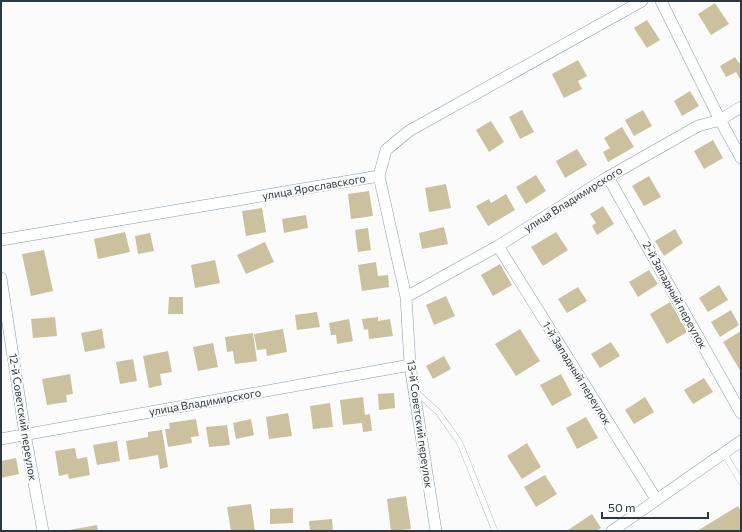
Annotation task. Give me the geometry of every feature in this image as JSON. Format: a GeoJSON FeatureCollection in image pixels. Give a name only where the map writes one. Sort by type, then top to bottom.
{"type":"FeatureCollection","features":[{"type":"Feature","properties":{"kind":"street","name":"улица Ярославского"},"geometry":{"type":"LineString","coordinates":[[1,240],[379,176],[386,150],[410,131],[642,1]]}},
{"type":"Feature","properties":{"kind":"street"},"geometry":{"type":"LineString","coordinates":[[661,1],[720,120],[741,158]]}},
{"type":"Feature","properties":{"kind":"street","name":"улица Владимирского"},"geometry":{"type":"LineString","coordinates":[[406,297],[498,246],[608,177],[698,126],[720,120],[741,107]]}},
{"type":"Feature","properties":{"kind":"street","name":"13-й Советский переулок"},"geometry":{"type":"LineString","coordinates":[[379,176],[406,297],[410,365],[436,531]]}},
{"type":"Feature","properties":{"kind":"street","name":"2-й Западный переулок"},"geometry":{"type":"LineString","coordinates":[[608,177],[741,413]]}},
{"type":"Feature","properties":{"kind":"street","name":"1-й Западный переулок"},"geometry":{"type":"LineString","coordinates":[[498,246],[656,499]]}},
{"type":"Feature","properties":{"kind":"street","name":"12-й Советский переулок"},"geometry":{"type":"LineString","coordinates":[[1,278],[25,434],[43,531]]}},
{"type":"Feature","properties":{"kind":"street","name":"улица Владимирского"},"geometry":{"type":"LineString","coordinates":[[1,439],[410,365]]}},
{"type":"Feature","properties":{"kind":"street"},"geometry":{"type":"LineString","coordinates":[[612,531],[741,441]]}},
{"type":"Feature","properties":{"kind":"lane"},"geometry":{"type":"LineString","coordinates":[[414,390],[438,412],[460,443],[495,531]]}},
{"type":"Feature","properties":{"kind":"lane"},"geometry":{"type":"LineString","coordinates":[[724,453],[741,482]]}},
{"type":"Feature","properties":{"kind":"building"},"geometry":{"type":"Polygon","coordinates":[[[715,3],[729,24],[711,35],[698,14],[715,3]]]}},
{"type":"Feature","properties":{"kind":"building"},"geometry":{"type":"Polygon","coordinates":[[[647,20],[660,40],[647,48],[634,28],[647,20]]]}},
{"type":"Feature","properties":{"kind":"building"},"geometry":{"type":"Polygon","coordinates":[[[735,57],[739,63],[741,61],[740,79],[736,72],[726,77],[720,66],[735,57]]]}},
{"type":"Feature","properties":{"kind":"building"},"geometry":{"type":"Polygon","coordinates":[[[578,60],[587,76],[578,81],[582,89],[564,98],[552,74],[578,60]]]}},
{"type":"Feature","properties":{"kind":"building"},"geometry":{"type":"Polygon","coordinates":[[[690,91],[699,106],[682,116],[674,101],[690,91]]]}},
{"type":"Feature","properties":{"kind":"building"},"geometry":{"type":"Polygon","coordinates":[[[522,110],[534,132],[520,139],[509,117],[522,110]]]}},
{"type":"Feature","properties":{"kind":"building"},"geometry":{"type":"Polygon","coordinates":[[[643,110],[652,126],[634,136],[625,120],[643,110]]]}},
{"type":"Feature","properties":{"kind":"building"},"geometry":{"type":"Polygon","coordinates":[[[491,121],[504,142],[489,152],[476,130],[491,121]]]}},
{"type":"Feature","properties":{"kind":"building"},"geometry":{"type":"Polygon","coordinates":[[[622,127],[634,147],[608,162],[603,152],[610,148],[604,138],[622,127]]]}},
{"type":"Feature","properties":{"kind":"building"},"geometry":{"type":"Polygon","coordinates":[[[713,140],[723,158],[704,169],[694,151],[713,140]]]}},
{"type":"Feature","properties":{"kind":"building"},"geometry":{"type":"Polygon","coordinates":[[[577,149],[587,165],[565,178],[556,161],[577,149]]]}},
{"type":"Feature","properties":{"kind":"building"},"geometry":{"type":"Polygon","coordinates":[[[536,175],[546,191],[526,204],[516,187],[536,175]]]}},
{"type":"Feature","properties":{"kind":"building"},"geometry":{"type":"Polygon","coordinates":[[[649,176],[661,197],[644,206],[632,186],[649,176]]]}},
{"type":"Feature","properties":{"kind":"building"},"geometry":{"type":"Polygon","coordinates":[[[446,184],[451,208],[429,212],[425,188],[446,184]]]}},
{"type":"Feature","properties":{"kind":"building"},"geometry":{"type":"Polygon","coordinates":[[[369,191],[373,216],[351,219],[348,194],[369,191]]]}},
{"type":"Feature","properties":{"kind":"building"},"geometry":{"type":"Polygon","coordinates":[[[506,194],[515,210],[488,226],[476,206],[489,199],[491,203],[506,194]]]}},
{"type":"Feature","properties":{"kind":"building"},"geometry":{"type":"Polygon","coordinates":[[[603,206],[614,224],[597,235],[592,226],[596,223],[590,214],[603,206]]]}},
{"type":"Feature","properties":{"kind":"building"},"geometry":{"type":"Polygon","coordinates":[[[262,208],[266,232],[246,236],[242,211],[262,208]]]}},
{"type":"Feature","properties":{"kind":"building"},"geometry":{"type":"Polygon","coordinates":[[[306,215],[308,228],[284,233],[282,219],[306,215]]]}},
{"type":"Feature","properties":{"kind":"building"},"geometry":{"type":"Polygon","coordinates":[[[444,227],[448,244],[422,249],[419,233],[444,227]]]}},
{"type":"Feature","properties":{"kind":"building"},"geometry":{"type":"Polygon","coordinates":[[[368,228],[371,250],[358,252],[355,230],[368,228]]]}},
{"type":"Feature","properties":{"kind":"building"},"geometry":{"type":"Polygon","coordinates":[[[675,229],[683,243],[664,256],[655,241],[675,229]]]}},
{"type":"Feature","properties":{"kind":"building"},"geometry":{"type":"Polygon","coordinates":[[[125,232],[130,252],[98,259],[94,239],[125,232]]]}},
{"type":"Feature","properties":{"kind":"building"},"geometry":{"type":"Polygon","coordinates":[[[556,232],[568,250],[543,266],[531,247],[556,232]]]}},
{"type":"Feature","properties":{"kind":"building"},"geometry":{"type":"Polygon","coordinates":[[[150,233],[154,251],[138,254],[135,236],[150,233]]]}},
{"type":"Feature","properties":{"kind":"building"},"geometry":{"type":"Polygon","coordinates":[[[265,242],[274,262],[246,274],[237,255],[265,242]]]}},
{"type":"Feature","properties":{"kind":"building"},"geometry":{"type":"Polygon","coordinates":[[[44,250],[53,291],[31,296],[22,254],[44,250]]]}},
{"type":"Feature","properties":{"kind":"building"},"geometry":{"type":"Polygon","coordinates":[[[215,260],[220,283],[195,288],[191,265],[215,260]]]}},
{"type":"Feature","properties":{"kind":"building"},"geometry":{"type":"Polygon","coordinates":[[[376,262],[378,276],[388,275],[389,287],[362,291],[358,265],[376,262]]]}},
{"type":"Feature","properties":{"kind":"building"},"geometry":{"type":"Polygon","coordinates":[[[500,264],[512,285],[493,296],[481,275],[500,264]]]}},
{"type":"Feature","properties":{"kind":"building"},"geometry":{"type":"Polygon","coordinates":[[[649,270],[658,284],[638,297],[629,282],[649,270]]]}},
{"type":"Feature","properties":{"kind":"building"},"geometry":{"type":"Polygon","coordinates":[[[719,285],[728,300],[708,312],[699,298],[719,285]]]}},
{"type":"Feature","properties":{"kind":"building"},"geometry":{"type":"Polygon","coordinates":[[[578,287],[587,301],[567,313],[558,299],[578,287]]]}},
{"type":"Feature","properties":{"kind":"building"},"geometry":{"type":"Polygon","coordinates":[[[446,296],[455,316],[434,325],[426,305],[446,296]]]}},
{"type":"Feature","properties":{"kind":"building"},"geometry":{"type":"Polygon","coordinates":[[[169,297],[183,297],[183,314],[168,314],[169,297]]]}},
{"type":"Feature","properties":{"kind":"building"},"geometry":{"type":"Polygon","coordinates":[[[670,302],[687,332],[667,344],[650,314],[670,302]]]}},
{"type":"Feature","properties":{"kind":"building"},"geometry":{"type":"Polygon","coordinates":[[[731,310],[739,325],[720,337],[711,322],[731,310]]]}},
{"type":"Feature","properties":{"kind":"building"},"geometry":{"type":"Polygon","coordinates":[[[317,312],[320,327],[297,330],[295,315],[317,312]]]}},
{"type":"Feature","properties":{"kind":"building"},"geometry":{"type":"Polygon","coordinates":[[[55,317],[57,336],[33,338],[31,319],[55,317]]]}},
{"type":"Feature","properties":{"kind":"building"},"geometry":{"type":"Polygon","coordinates":[[[378,317],[378,321],[390,319],[393,336],[369,339],[368,329],[364,330],[362,319],[378,317]]]}},
{"type":"Feature","properties":{"kind":"building"},"geometry":{"type":"Polygon","coordinates":[[[349,319],[353,341],[337,344],[336,335],[331,335],[329,323],[349,319]]]}},
{"type":"Feature","properties":{"kind":"building"},"geometry":{"type":"Polygon","coordinates":[[[102,329],[105,348],[85,352],[81,333],[102,329]]]}},
{"type":"Feature","properties":{"kind":"building"},"geometry":{"type":"Polygon","coordinates":[[[283,329],[287,352],[267,356],[266,349],[257,350],[254,334],[283,329]]]}},
{"type":"Feature","properties":{"kind":"building"},"geometry":{"type":"Polygon","coordinates":[[[520,329],[540,361],[516,376],[495,344],[520,329]]]}},
{"type":"Feature","properties":{"kind":"building"},"geometry":{"type":"Polygon","coordinates":[[[741,331],[741,372],[723,342],[741,331]]]}},
{"type":"Feature","properties":{"kind":"building"},"geometry":{"type":"Polygon","coordinates":[[[253,333],[257,361],[235,364],[233,351],[227,352],[225,337],[253,333]]]}},
{"type":"Feature","properties":{"kind":"building"},"geometry":{"type":"Polygon","coordinates":[[[611,342],[620,356],[600,368],[591,354],[611,342]]]}},
{"type":"Feature","properties":{"kind":"building"},"geometry":{"type":"Polygon","coordinates":[[[213,343],[218,367],[198,371],[193,347],[213,343]]]}},
{"type":"Feature","properties":{"kind":"building"},"geometry":{"type":"Polygon","coordinates":[[[168,351],[172,372],[160,374],[162,385],[149,388],[143,356],[168,351]]]}},
{"type":"Feature","properties":{"kind":"building"},"geometry":{"type":"Polygon","coordinates":[[[444,356],[451,369],[433,379],[426,366],[444,356]]]}},
{"type":"Feature","properties":{"kind":"building"},"geometry":{"type":"Polygon","coordinates":[[[133,359],[137,381],[120,384],[116,362],[133,359]]]}},
{"type":"Feature","properties":{"kind":"building"},"geometry":{"type":"Polygon","coordinates":[[[70,374],[73,394],[66,395],[67,402],[47,405],[42,379],[70,374]]]}},
{"type":"Feature","properties":{"kind":"building"},"geometry":{"type":"Polygon","coordinates":[[[561,374],[572,395],[552,406],[540,385],[561,374]]]}},
{"type":"Feature","properties":{"kind":"building"},"geometry":{"type":"Polygon","coordinates":[[[704,378],[713,392],[693,404],[684,390],[704,378]]]}},
{"type":"Feature","properties":{"kind":"building"},"geometry":{"type":"Polygon","coordinates":[[[394,393],[395,408],[379,410],[378,394],[394,393]]]}},
{"type":"Feature","properties":{"kind":"building"},"geometry":{"type":"Polygon","coordinates":[[[363,397],[365,415],[370,414],[372,431],[363,432],[362,423],[343,425],[340,400],[363,397]]]}},
{"type":"Feature","properties":{"kind":"building"},"geometry":{"type":"Polygon","coordinates":[[[645,397],[654,412],[634,424],[625,410],[645,397]]]}},
{"type":"Feature","properties":{"kind":"building"},"geometry":{"type":"Polygon","coordinates":[[[330,403],[333,427],[313,429],[310,406],[330,403]]]}},
{"type":"Feature","properties":{"kind":"building"},"geometry":{"type":"Polygon","coordinates":[[[288,413],[292,436],[269,439],[266,417],[288,413]]]}},
{"type":"Feature","properties":{"kind":"building"},"geometry":{"type":"Polygon","coordinates":[[[586,417],[598,438],[577,449],[566,428],[586,417]]]}},
{"type":"Feature","properties":{"kind":"building"},"geometry":{"type":"Polygon","coordinates":[[[196,419],[199,436],[191,437],[192,443],[168,447],[165,429],[170,429],[169,423],[196,419]]]}},
{"type":"Feature","properties":{"kind":"building"},"geometry":{"type":"Polygon","coordinates":[[[251,419],[254,435],[236,439],[233,423],[251,419]]]}},
{"type":"Feature","properties":{"kind":"building"},"geometry":{"type":"Polygon","coordinates":[[[227,425],[230,445],[209,447],[206,427],[227,425]]]}},
{"type":"Feature","properties":{"kind":"building"},"geometry":{"type":"Polygon","coordinates":[[[162,430],[168,467],[160,469],[158,455],[129,460],[126,441],[148,437],[148,432],[162,430]]]}},
{"type":"Feature","properties":{"kind":"building"},"geometry":{"type":"Polygon","coordinates":[[[117,441],[120,461],[97,465],[93,445],[117,441]]]}},
{"type":"Feature","properties":{"kind":"building"},"geometry":{"type":"Polygon","coordinates":[[[527,443],[541,467],[522,479],[507,456],[527,443]]]}},
{"type":"Feature","properties":{"kind":"building"},"geometry":{"type":"Polygon","coordinates":[[[75,448],[77,459],[87,457],[90,475],[69,479],[68,474],[59,476],[55,451],[75,448]]]}},
{"type":"Feature","properties":{"kind":"building"},"geometry":{"type":"Polygon","coordinates":[[[16,458],[19,474],[1,478],[1,461],[16,458]]]}},
{"type":"Feature","properties":{"kind":"building"},"geometry":{"type":"Polygon","coordinates":[[[545,475],[557,494],[536,507],[524,487],[545,475]]]}},
{"type":"Feature","properties":{"kind":"building"},"geometry":{"type":"Polygon","coordinates":[[[406,496],[411,529],[391,531],[387,499],[406,496]]]}},
{"type":"Feature","properties":{"kind":"building"},"geometry":{"type":"Polygon","coordinates":[[[251,504],[255,531],[231,531],[227,507],[251,504]]]}},
{"type":"Feature","properties":{"kind":"building"},"geometry":{"type":"Polygon","coordinates":[[[738,506],[741,511],[741,531],[697,531],[738,506]]]}},
{"type":"Feature","properties":{"kind":"building"},"geometry":{"type":"Polygon","coordinates":[[[293,508],[293,523],[270,524],[270,509],[293,508]]]}},
{"type":"Feature","properties":{"kind":"building"},"geometry":{"type":"Polygon","coordinates":[[[592,514],[601,528],[596,531],[568,530],[592,514]]]}},
{"type":"Feature","properties":{"kind":"building"},"geometry":{"type":"Polygon","coordinates":[[[332,519],[333,531],[310,531],[309,521],[332,519]]]}},
{"type":"Feature","properties":{"kind":"building"},"geometry":{"type":"Polygon","coordinates":[[[97,525],[98,531],[69,531],[69,530],[97,525]]]}}]}
